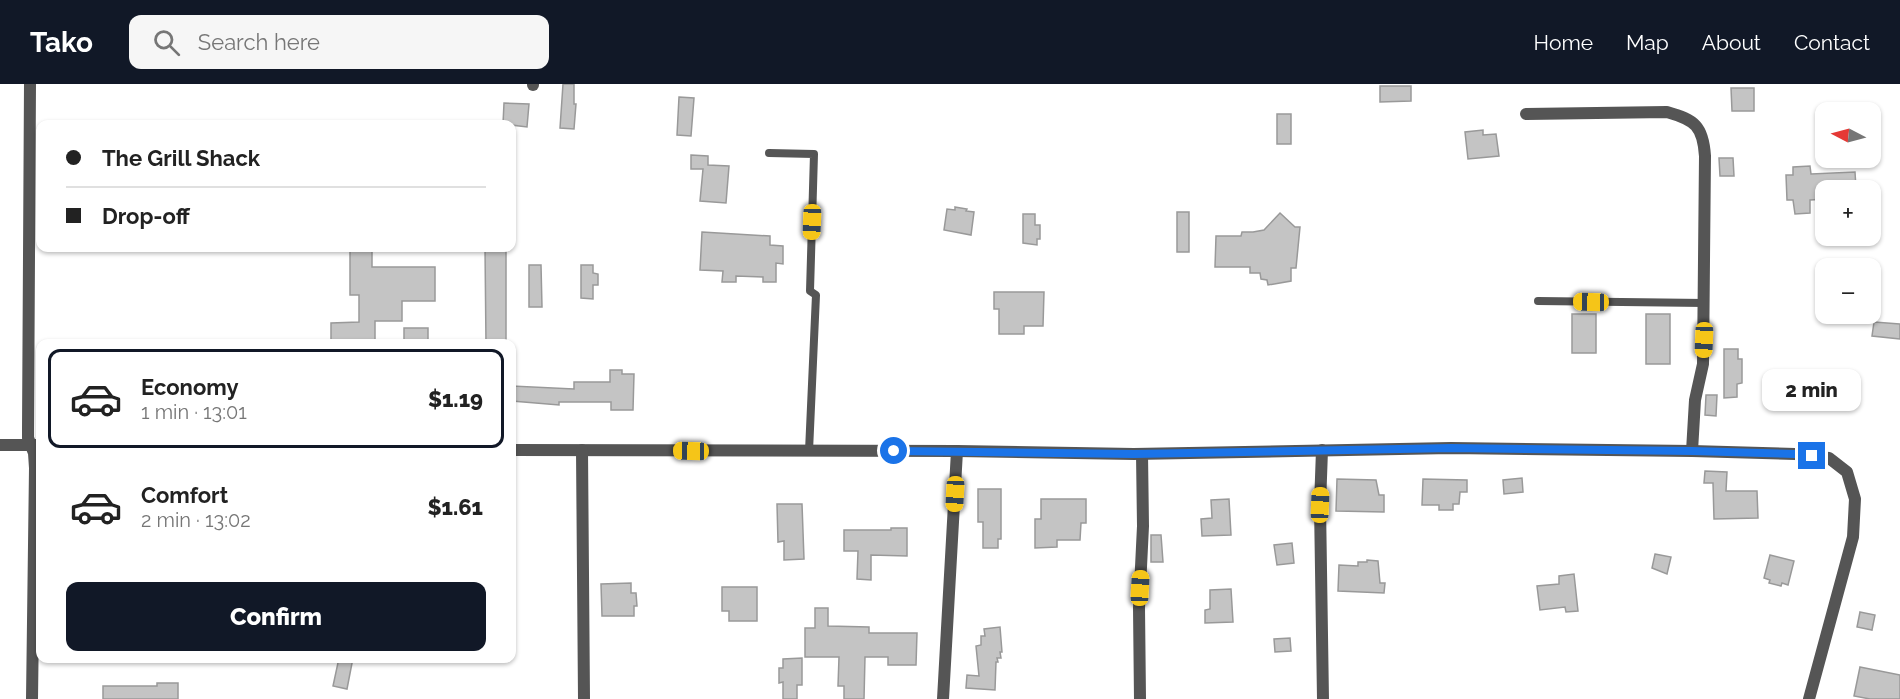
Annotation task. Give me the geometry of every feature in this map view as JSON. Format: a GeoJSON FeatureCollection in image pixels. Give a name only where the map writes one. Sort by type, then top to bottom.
{"type":"FeatureCollection","features":[{"type":"Feature","properties":{"kind":"street"},"geometry":{"type":"LineString","coordinates":[[30,84],[28,438],[36,445]]}},
{"type":"Feature","properties":{"kind":"street"},"geometry":{"type":"LineString","coordinates":[[1526,114],[1667,112],[1686,117],[1696,124],[1703,139],[1705,156],[1705,303],[1703,364],[1695,400],[1692,451]]}},
{"type":"Feature","properties":{"kind":"street"},"geometry":{"type":"LineString","coordinates":[[0,445],[36,445]]}},
{"type":"Feature","properties":{"kind":"street"},"geometry":{"type":"LineString","coordinates":[[32,699],[36,445]]}},
{"type":"Feature","properties":{"kind":"street"},"geometry":{"type":"LineString","coordinates":[[516,450],[957,451],[1142,454],[1451,448],[1692,451],[1795,454],[1829,458],[1847,472],[1855,499],[1853,537],[1809,699]]}},
{"type":"Feature","properties":{"kind":"street"},"geometry":{"type":"LineString","coordinates":[[582,450],[584,699]]}},
{"type":"Feature","properties":{"kind":"street"},"geometry":{"type":"LineString","coordinates":[[1322,450],[1320,505],[1323,699]]}},
{"type":"Feature","properties":{"kind":"street"},"geometry":{"type":"LineString","coordinates":[[943,699],[957,451]]}},
{"type":"Feature","properties":{"kind":"street"},"geometry":{"type":"LineString","coordinates":[[1140,699],[1142,454]]}},
{"type":"Feature","properties":{"kind":"lane"},"geometry":{"type":"LineString","coordinates":[[769,153],[814,154],[810,291],[816,295],[809,452]]}},
{"type":"Feature","properties":{"kind":"lane"},"geometry":{"type":"LineString","coordinates":[[1538,301],[1705,303]]}},
{"type":"Feature","properties":{"kind":"building"},"geometry":{"type":"Polygon","coordinates":[[[563,84],[574,84],[574,104],[576,104],[574,129],[560,128],[563,84]]]}},
{"type":"Feature","properties":{"kind":"building"},"geometry":{"type":"Polygon","coordinates":[[[1380,86],[1411,86],[1411,101],[1380,102],[1380,86]]]}},
{"type":"Feature","properties":{"kind":"building"},"geometry":{"type":"Polygon","coordinates":[[[1731,88],[1754,88],[1754,111],[1732,111],[1731,88]]]}},
{"type":"Feature","properties":{"kind":"building"},"geometry":{"type":"Polygon","coordinates":[[[679,97],[694,98],[691,136],[677,135],[679,97]]]}},
{"type":"Feature","properties":{"kind":"building"},"geometry":{"type":"Polygon","coordinates":[[[504,103],[529,104],[527,127],[516,126],[516,120],[503,120],[504,103]]]}},
{"type":"Feature","properties":{"kind":"building"},"geometry":{"type":"Polygon","coordinates":[[[1277,114],[1291,114],[1291,144],[1277,144],[1277,114]]]}},
{"type":"Feature","properties":{"kind":"building"},"geometry":{"type":"Polygon","coordinates":[[[1483,130],[1483,135],[1496,134],[1499,156],[1468,159],[1465,132],[1483,130]]]}},
{"type":"Feature","properties":{"kind":"building"},"geometry":{"type":"Polygon","coordinates":[[[691,155],[708,156],[708,165],[729,166],[726,203],[700,201],[703,169],[691,169],[691,155]]]}},
{"type":"Feature","properties":{"kind":"building"},"geometry":{"type":"Polygon","coordinates":[[[1719,158],[1733,158],[1734,176],[1720,176],[1719,158]]]}},
{"type":"Feature","properties":{"kind":"building"},"geometry":{"type":"Polygon","coordinates":[[[1810,166],[1811,174],[1855,172],[1856,180],[1815,180],[1815,200],[1810,200],[1810,213],[1795,214],[1793,200],[1787,200],[1786,175],[1793,175],[1793,167],[1810,166]]]}},
{"type":"Feature","properties":{"kind":"building"},"geometry":{"type":"Polygon","coordinates":[[[955,207],[974,212],[971,235],[944,230],[947,209],[955,210],[955,207]]]}},
{"type":"Feature","properties":{"kind":"building"},"geometry":{"type":"Polygon","coordinates":[[[1177,212],[1189,212],[1189,252],[1177,252],[1177,212]]]}},
{"type":"Feature","properties":{"kind":"building"},"geometry":{"type":"Polygon","coordinates":[[[1280,213],[1295,227],[1300,227],[1296,268],[1291,268],[1291,281],[1268,285],[1267,280],[1261,279],[1260,273],[1250,273],[1250,267],[1215,267],[1216,236],[1241,236],[1242,232],[1264,230],[1280,213]]]}},
{"type":"Feature","properties":{"kind":"building"},"geometry":{"type":"Polygon","coordinates":[[[1023,214],[1035,214],[1035,225],[1040,225],[1040,239],[1037,239],[1037,245],[1023,243],[1023,214]]]}},
{"type":"Feature","properties":{"kind":"building"},"geometry":{"type":"Polygon","coordinates":[[[702,232],[770,236],[770,245],[783,246],[783,264],[776,263],[776,282],[763,282],[763,277],[736,276],[736,282],[722,282],[723,271],[700,270],[702,232]]]}},
{"type":"Feature","properties":{"kind":"building"},"geometry":{"type":"Polygon","coordinates":[[[350,252],[372,252],[372,267],[435,267],[435,301],[402,301],[402,321],[375,321],[375,339],[331,339],[331,323],[359,322],[359,295],[350,295],[350,252]]]}},
{"type":"Feature","properties":{"kind":"building"},"geometry":{"type":"Polygon","coordinates":[[[485,252],[506,252],[506,339],[486,339],[485,252]]]}},
{"type":"Feature","properties":{"kind":"building"},"geometry":{"type":"Polygon","coordinates":[[[529,265],[541,265],[542,307],[529,307],[529,265]]]}},
{"type":"Feature","properties":{"kind":"building"},"geometry":{"type":"Polygon","coordinates":[[[581,265],[593,265],[593,273],[598,274],[598,285],[593,285],[593,299],[581,298],[581,265]]]}},
{"type":"Feature","properties":{"kind":"building"},"geometry":{"type":"Polygon","coordinates":[[[994,292],[1044,292],[1043,326],[1024,326],[1024,334],[999,334],[999,309],[994,309],[994,292]]]}},
{"type":"Feature","properties":{"kind":"building"},"geometry":{"type":"Polygon","coordinates":[[[1572,314],[1596,314],[1596,353],[1572,353],[1572,314]]]}},
{"type":"Feature","properties":{"kind":"building"},"geometry":{"type":"Polygon","coordinates":[[[1646,314],[1670,314],[1670,364],[1646,364],[1646,314]]]}},
{"type":"Feature","properties":{"kind":"building"},"geometry":{"type":"Polygon","coordinates":[[[1874,324],[1900,324],[1900,339],[1872,336],[1874,324]]]}},
{"type":"Feature","properties":{"kind":"building"},"geometry":{"type":"Polygon","coordinates":[[[404,328],[428,328],[428,339],[404,339],[404,328]]]}},
{"type":"Feature","properties":{"kind":"building"},"geometry":{"type":"Polygon","coordinates":[[[1724,349],[1738,349],[1738,359],[1742,359],[1742,383],[1737,384],[1737,397],[1724,398],[1724,349]]]}},
{"type":"Feature","properties":{"kind":"building"},"geometry":{"type":"Polygon","coordinates":[[[610,370],[622,370],[622,374],[634,374],[633,410],[611,410],[611,402],[559,402],[559,405],[516,401],[516,386],[574,389],[574,382],[610,382],[610,370]]]}},
{"type":"Feature","properties":{"kind":"building"},"geometry":{"type":"Polygon","coordinates":[[[1706,395],[1717,395],[1716,416],[1705,415],[1706,395]]]}},
{"type":"Feature","properties":{"kind":"building"},"geometry":{"type":"Polygon","coordinates":[[[1705,471],[1727,472],[1726,491],[1757,491],[1758,518],[1714,519],[1713,483],[1704,483],[1705,471]]]}},
{"type":"Feature","properties":{"kind":"building"},"geometry":{"type":"Polygon","coordinates":[[[1522,478],[1523,492],[1504,494],[1503,480],[1522,478]]]}},
{"type":"Feature","properties":{"kind":"building"},"geometry":{"type":"Polygon","coordinates":[[[1337,479],[1376,480],[1379,495],[1384,495],[1384,512],[1336,511],[1337,479]]]}},
{"type":"Feature","properties":{"kind":"building"},"geometry":{"type":"Polygon","coordinates":[[[1423,479],[1467,480],[1467,492],[1460,492],[1459,504],[1453,504],[1453,510],[1439,510],[1439,505],[1422,505],[1423,479]]]}},
{"type":"Feature","properties":{"kind":"building"},"geometry":{"type":"Polygon","coordinates":[[[978,489],[1001,489],[1001,539],[998,539],[998,548],[983,548],[983,522],[978,522],[978,489]]]}},
{"type":"Feature","properties":{"kind":"building"},"geometry":{"type":"Polygon","coordinates":[[[1041,499],[1086,499],[1086,523],[1081,523],[1080,540],[1057,540],[1057,547],[1035,548],[1035,519],[1041,519],[1041,499]]]}},
{"type":"Feature","properties":{"kind":"building"},"geometry":{"type":"Polygon","coordinates":[[[1229,499],[1231,535],[1202,536],[1201,519],[1212,518],[1211,500],[1229,499]]]}},
{"type":"Feature","properties":{"kind":"building"},"geometry":{"type":"Polygon","coordinates":[[[777,504],[802,504],[804,559],[784,560],[784,541],[778,542],[777,504]]]}},
{"type":"Feature","properties":{"kind":"building"},"geometry":{"type":"Polygon","coordinates":[[[891,528],[907,528],[907,556],[871,555],[871,580],[857,579],[858,551],[844,551],[844,530],[891,530],[891,528]]]}},
{"type":"Feature","properties":{"kind":"building"},"geometry":{"type":"Polygon","coordinates":[[[1151,535],[1161,535],[1163,562],[1151,562],[1151,535]]]}},
{"type":"Feature","properties":{"kind":"building"},"geometry":{"type":"Polygon","coordinates":[[[1292,543],[1294,563],[1277,565],[1274,545],[1292,543]]]}},
{"type":"Feature","properties":{"kind":"building"},"geometry":{"type":"Polygon","coordinates":[[[1655,554],[1671,557],[1667,574],[1652,568],[1655,554]]]}},
{"type":"Feature","properties":{"kind":"building"},"geometry":{"type":"Polygon","coordinates":[[[1770,555],[1794,561],[1788,585],[1769,583],[1770,580],[1764,578],[1770,555]]]}},
{"type":"Feature","properties":{"kind":"building"},"geometry":{"type":"Polygon","coordinates":[[[1367,560],[1378,561],[1380,583],[1385,583],[1384,593],[1338,591],[1339,565],[1358,566],[1358,562],[1367,562],[1367,560]]]}},
{"type":"Feature","properties":{"kind":"building"},"geometry":{"type":"Polygon","coordinates":[[[1574,574],[1578,611],[1566,612],[1565,607],[1540,610],[1537,586],[1559,584],[1559,576],[1574,574]]]}},
{"type":"Feature","properties":{"kind":"building"},"geometry":{"type":"Polygon","coordinates":[[[631,583],[631,593],[636,593],[637,606],[634,606],[634,616],[602,616],[601,584],[631,583]]]}},
{"type":"Feature","properties":{"kind":"building"},"geometry":{"type":"Polygon","coordinates":[[[722,587],[757,587],[757,621],[729,621],[729,611],[722,611],[722,587]]]}},
{"type":"Feature","properties":{"kind":"building"},"geometry":{"type":"Polygon","coordinates":[[[1231,589],[1233,622],[1205,623],[1205,610],[1210,609],[1210,590],[1231,589]]]}},
{"type":"Feature","properties":{"kind":"building"},"geometry":{"type":"Polygon","coordinates":[[[815,608],[828,608],[828,626],[869,627],[869,633],[917,633],[916,665],[888,665],[888,657],[865,657],[864,699],[844,699],[844,686],[838,686],[839,657],[805,657],[805,628],[815,628],[815,608]]]}},
{"type":"Feature","properties":{"kind":"building"},"geometry":{"type":"Polygon","coordinates":[[[1860,612],[1875,615],[1872,630],[1857,627],[1860,612]]]}},
{"type":"Feature","properties":{"kind":"building"},"geometry":{"type":"Polygon","coordinates":[[[1000,627],[1002,652],[1000,652],[1001,658],[997,658],[998,662],[996,662],[995,690],[966,688],[967,675],[979,676],[976,646],[981,645],[981,636],[985,636],[984,629],[1000,627]]]}},
{"type":"Feature","properties":{"kind":"building"},"geometry":{"type":"Polygon","coordinates":[[[1290,638],[1291,651],[1275,652],[1274,639],[1290,638]]]}},
{"type":"Feature","properties":{"kind":"building"},"geometry":{"type":"Polygon","coordinates":[[[802,658],[802,685],[797,685],[797,699],[783,699],[783,682],[779,683],[779,668],[783,668],[783,659],[802,658]]]}},
{"type":"Feature","properties":{"kind":"building"},"geometry":{"type":"Polygon","coordinates":[[[338,663],[352,663],[347,689],[333,686],[338,663]]]}},
{"type":"Feature","properties":{"kind":"building"},"geometry":{"type":"Polygon","coordinates":[[[1860,667],[1900,675],[1900,699],[1870,699],[1854,696],[1860,667]]]}},
{"type":"Feature","properties":{"kind":"building"},"geometry":{"type":"Polygon","coordinates":[[[157,683],[178,683],[178,699],[103,699],[103,686],[157,686],[157,683]]]}},
{"type":"Feature","properties":{"kind":"route"},"geometry":{"type":"LineString","coordinates":[[894,451],[1134,454],[1451,448],[1692,451],[1812,456]]}}]}
